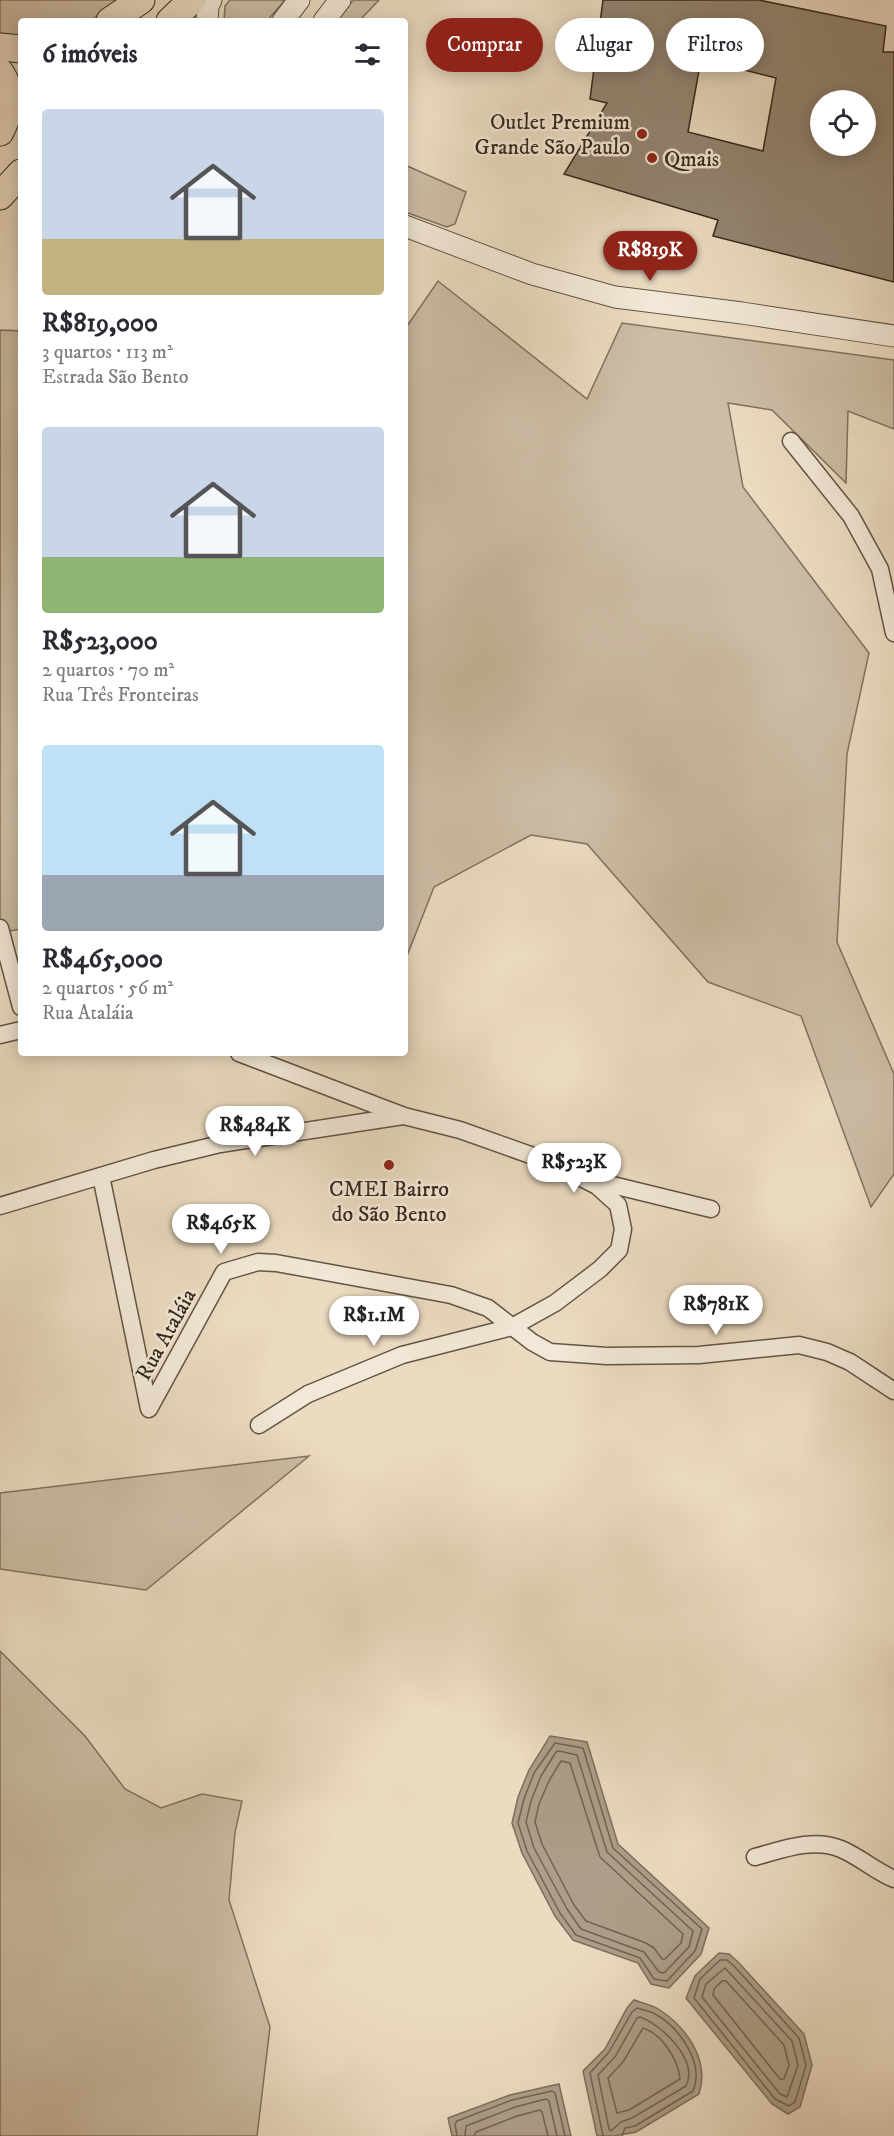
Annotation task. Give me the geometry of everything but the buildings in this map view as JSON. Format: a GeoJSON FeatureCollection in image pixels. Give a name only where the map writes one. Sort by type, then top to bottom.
{"type":"FeatureCollection","features":[{"type":"Feature","properties":{"kind":"highway"},"geometry":{"type":"LineString","coordinates":[[114,18],[141,0]]}},
{"type":"Feature","properties":{"kind":"highway"},"geometry":{"type":"LineString","coordinates":[[135,18],[153,0]]}},
{"type":"Feature","properties":{"kind":"highway"},"geometry":{"type":"LineString","coordinates":[[173,18],[192,0]]}},
{"type":"Feature","properties":{"kind":"highway"},"geometry":{"type":"LineString","coordinates":[[0,47],[18,49]]}},
{"type":"Feature","properties":{"kind":"highway"},"geometry":{"type":"LineString","coordinates":[[0,72],[7,82],[11,98],[8,116],[0,132]]}},
{"type":"Feature","properties":{"kind":"highway"},"geometry":{"type":"LineString","coordinates":[[0,153],[18,135]]}},
{"type":"Feature","properties":{"kind":"highway"},"geometry":{"type":"LineString","coordinates":[[0,196],[18,176]]}},
{"type":"Feature","properties":{"kind":"street"},"geometry":{"type":"LineString","coordinates":[[207,18],[211,0]]}},
{"type":"Feature","properties":{"kind":"street"},"geometry":{"type":"LineString","coordinates":[[285,18],[299,0]]}},
{"type":"Feature","properties":{"kind":"street"},"geometry":{"type":"LineString","coordinates":[[326,18],[340,0]]}},
{"type":"Feature","properties":{"kind":"street"},"geometry":{"type":"LineString","coordinates":[[0,196],[18,181]]}},
{"type":"Feature","properties":{"kind":"street"},"geometry":{"type":"LineString","coordinates":[[408,227],[532,274],[615,297],[894,336]]}},
{"type":"Feature","properties":{"kind":"street"},"geometry":{"type":"LineString","coordinates":[[791,441],[850,516],[880,569],[894,633]]}},
{"type":"Feature","properties":{"kind":"street"},"geometry":{"type":"LineString","coordinates":[[0,928],[18,996]]}},
{"type":"Feature","properties":{"kind":"street"},"geometry":{"type":"LineString","coordinates":[[0,1035],[18,1031]]}},
{"type":"Feature","properties":{"kind":"street"},"geometry":{"type":"LineString","coordinates":[[247,1056],[404,1116],[503,1144],[550,1162],[597,1186],[618,1205],[623,1229],[619,1250],[600,1269],[555,1303],[512,1327],[402,1354],[308,1394],[259,1425]]}},
{"type":"Feature","properties":{"kind":"street"},"geometry":{"type":"LineString","coordinates":[[0,1206],[154,1160],[220,1144],[404,1116]]}},
{"type":"Feature","properties":{"kind":"street","name":"Rua Ataláia"},"geometry":{"type":"LineString","coordinates":[[101,1176],[149,1410],[224,1272],[258,1262],[276,1263],[451,1295],[488,1308],[512,1327]]}},
{"type":"Feature","properties":{"kind":"street"},"geometry":{"type":"LineString","coordinates":[[578,1177],[711,1209]]}},
{"type":"Feature","properties":{"kind":"street"},"geometry":{"type":"LineString","coordinates":[[512,1327],[550,1352],[607,1356],[699,1355],[799,1345],[827,1352],[850,1362],[894,1391]]}},
{"type":"Feature","properties":{"kind":"street"},"geometry":{"type":"LineString","coordinates":[[755,1857],[796,1846],[826,1844],[840,1848],[894,1879]]}},
{"type":"Feature","properties":{"kind":"shaded area"},"geometry":{"type":"Polygon","coordinates":[[[0,0],[118,0],[94,18],[18,18],[18,37],[0,35],[0,0]]]}},
{"type":"Feature","properties":{"kind":"shaded area"},"geometry":{"type":"Polygon","coordinates":[[[230,0],[285,0],[270,18],[224,18],[225,6],[230,0]]]}},
{"type":"Feature","properties":{"kind":"shaded area"},"geometry":{"type":"Polygon","coordinates":[[[354,0],[379,0],[362,18],[337,18],[354,0]]]}},
{"type":"Feature","properties":{"kind":"shaded area"},"geometry":{"type":"Polygon","coordinates":[[[408,166],[466,192],[455,224],[447,227],[408,213],[408,166]]]}},
{"type":"Feature","properties":{"kind":"shaded area"},"geometry":{"type":"Polygon","coordinates":[[[438,281],[587,399],[622,323],[894,360],[894,429],[848,411],[846,483],[772,410],[728,403],[743,487],[869,653],[847,754],[837,942],[894,1074],[894,1174],[871,1207],[801,1016],[708,982],[587,844],[531,835],[434,887],[408,953],[408,325],[438,281]]]}},
{"type":"Feature","properties":{"kind":"shaded area"},"geometry":{"type":"Polygon","coordinates":[[[0,330],[18,331],[18,930],[0,933],[0,330]]]}},
{"type":"Feature","properties":{"kind":"shaded area"},"geometry":{"type":"Polygon","coordinates":[[[309,1456],[146,1590],[0,1569],[0,1493],[309,1456]]]}},
{"type":"Feature","properties":{"kind":"shaded area"},"geometry":{"type":"Polygon","coordinates":[[[0,1651],[85,1736],[125,1789],[161,1808],[202,1794],[242,1801],[235,1832],[229,1900],[270,2027],[257,2136],[0,2136],[0,1651]]]}},
{"type":"Feature","properties":{"kind":"water"},"geometry":{"type":"Polygon","coordinates":[[[550,1736],[587,1742],[618,1844],[709,1928],[701,1954],[669,1988],[651,1984],[638,1963],[573,1940],[555,1916],[522,1853],[512,1823],[518,1797],[529,1770],[550,1736]]]}},
{"type":"Feature","properties":{"kind":"water"},"geometry":{"type":"Polygon","coordinates":[[[719,1953],[729,1954],[738,1962],[804,2034],[812,2065],[800,2107],[788,2114],[772,2104],[686,1998],[695,1976],[719,1953]]]}},
{"type":"Feature","properties":{"kind":"water"},"geometry":{"type":"Polygon","coordinates":[[[634,2000],[651,2005],[670,2017],[694,2046],[701,2069],[702,2082],[699,2094],[636,2132],[597,2136],[583,2071],[605,2049],[627,2008],[634,2000]]]}},
{"type":"Feature","properties":{"kind":"water"},"geometry":{"type":"Polygon","coordinates":[[[559,2084],[571,2136],[452,2136],[448,2118],[510,2095],[559,2084]]]}},
{"type":"Feature","properties":{"kind":"place","name":"Outlet Premium Grande São Paulo"},"geometry":{"type":"Point","coordinates":[642,134]}},
{"type":"Feature","properties":{"kind":"place","name":"Qmais"},"geometry":{"type":"Point","coordinates":[652,158]}},
{"type":"Feature","properties":{"kind":"place","name":"CMEI Bairro do São Bento"},"geometry":{"type":"Point","coordinates":[389,1165]}}]}
